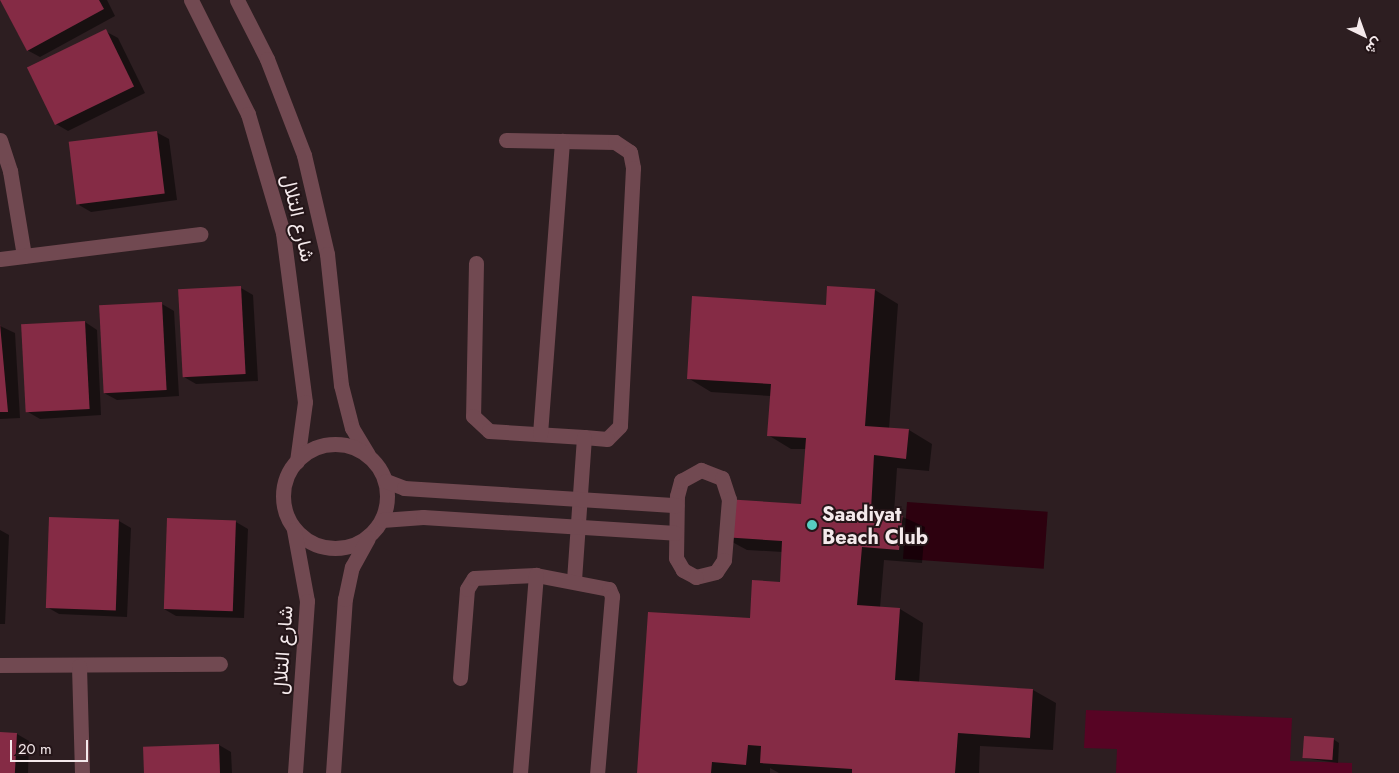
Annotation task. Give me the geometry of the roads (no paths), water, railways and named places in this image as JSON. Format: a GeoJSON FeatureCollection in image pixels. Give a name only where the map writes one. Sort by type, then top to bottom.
{"type":"FeatureCollection","features":[{"type":"Feature","properties":{"kind":"street","name":"شارع التلال"},"geometry":{"type":"LineString","coordinates":[[191,0],[248,114],[283,233],[305,402],[297,461]]}},
{"type":"Feature","properties":{"kind":"street","name":"شارع التلال"},"geometry":{"type":"LineString","coordinates":[[236,0],[268,59],[304,155],[327,254],[342,394],[352,428],[368,455]]}},
{"type":"Feature","properties":{"kind":"street"},"geometry":{"type":"LineString","coordinates":[[0,140],[10,172],[24,256]]}},
{"type":"Feature","properties":{"kind":"street"},"geometry":{"type":"LineString","coordinates":[[476,262],[473,416],[489,431],[607,439],[620,426],[633,168],[630,152],[615,142],[506,140]]}},
{"type":"Feature","properties":{"kind":"street"},"geometry":{"type":"LineString","coordinates":[[540,434],[562,141]]}},
{"type":"Feature","properties":{"kind":"street"},"geometry":{"type":"LineString","coordinates":[[0,259],[200,234]]}},
{"type":"Feature","properties":{"kind":"street"},"geometry":{"type":"LineString","coordinates":[[574,580],[580,525],[584,437]]}},
{"type":"Feature","properties":{"kind":"street"},"geometry":{"type":"LineString","coordinates":[[368,538],[356,545],[330,549],[316,546],[294,530],[283,495],[297,461],[327,445],[348,446],[368,455],[386,481],[404,488],[676,505]]}},
{"type":"Feature","properties":{"kind":"street"},"geometry":{"type":"LineString","coordinates":[[709,470],[726,484],[726,554],[720,567],[702,577],[683,570],[676,558],[676,505],[681,481],[694,472],[709,470]]}},
{"type":"Feature","properties":{"kind":"street"},"geometry":{"type":"LineString","coordinates":[[333,773],[345,600],[352,567],[368,538],[382,520],[386,481]]}},
{"type":"Feature","properties":{"kind":"street"},"geometry":{"type":"LineString","coordinates":[[382,520],[423,517],[580,525],[676,533]]}},
{"type":"Feature","properties":{"kind":"street","name":"شارع التلال"},"geometry":{"type":"LineString","coordinates":[[294,530],[307,601],[296,773]]}},
{"type":"Feature","properties":{"kind":"street"},"geometry":{"type":"LineString","coordinates":[[520,773],[536,575]]}},
{"type":"Feature","properties":{"kind":"street"},"geometry":{"type":"LineString","coordinates":[[460,678],[467,589],[474,578],[536,575],[603,585],[612,596],[597,773]]}},
{"type":"Feature","properties":{"kind":"street"},"geometry":{"type":"LineString","coordinates":[[0,665],[220,664]]}},
{"type":"Feature","properties":{"kind":"street"},"geometry":{"type":"LineString","coordinates":[[79,666],[82,773]]}},
{"type":"Feature","properties":{"kind":"place","name":"Saadiyat Beach Club"},"geometry":{"type":"Point","coordinates":[812,525]}}]}
